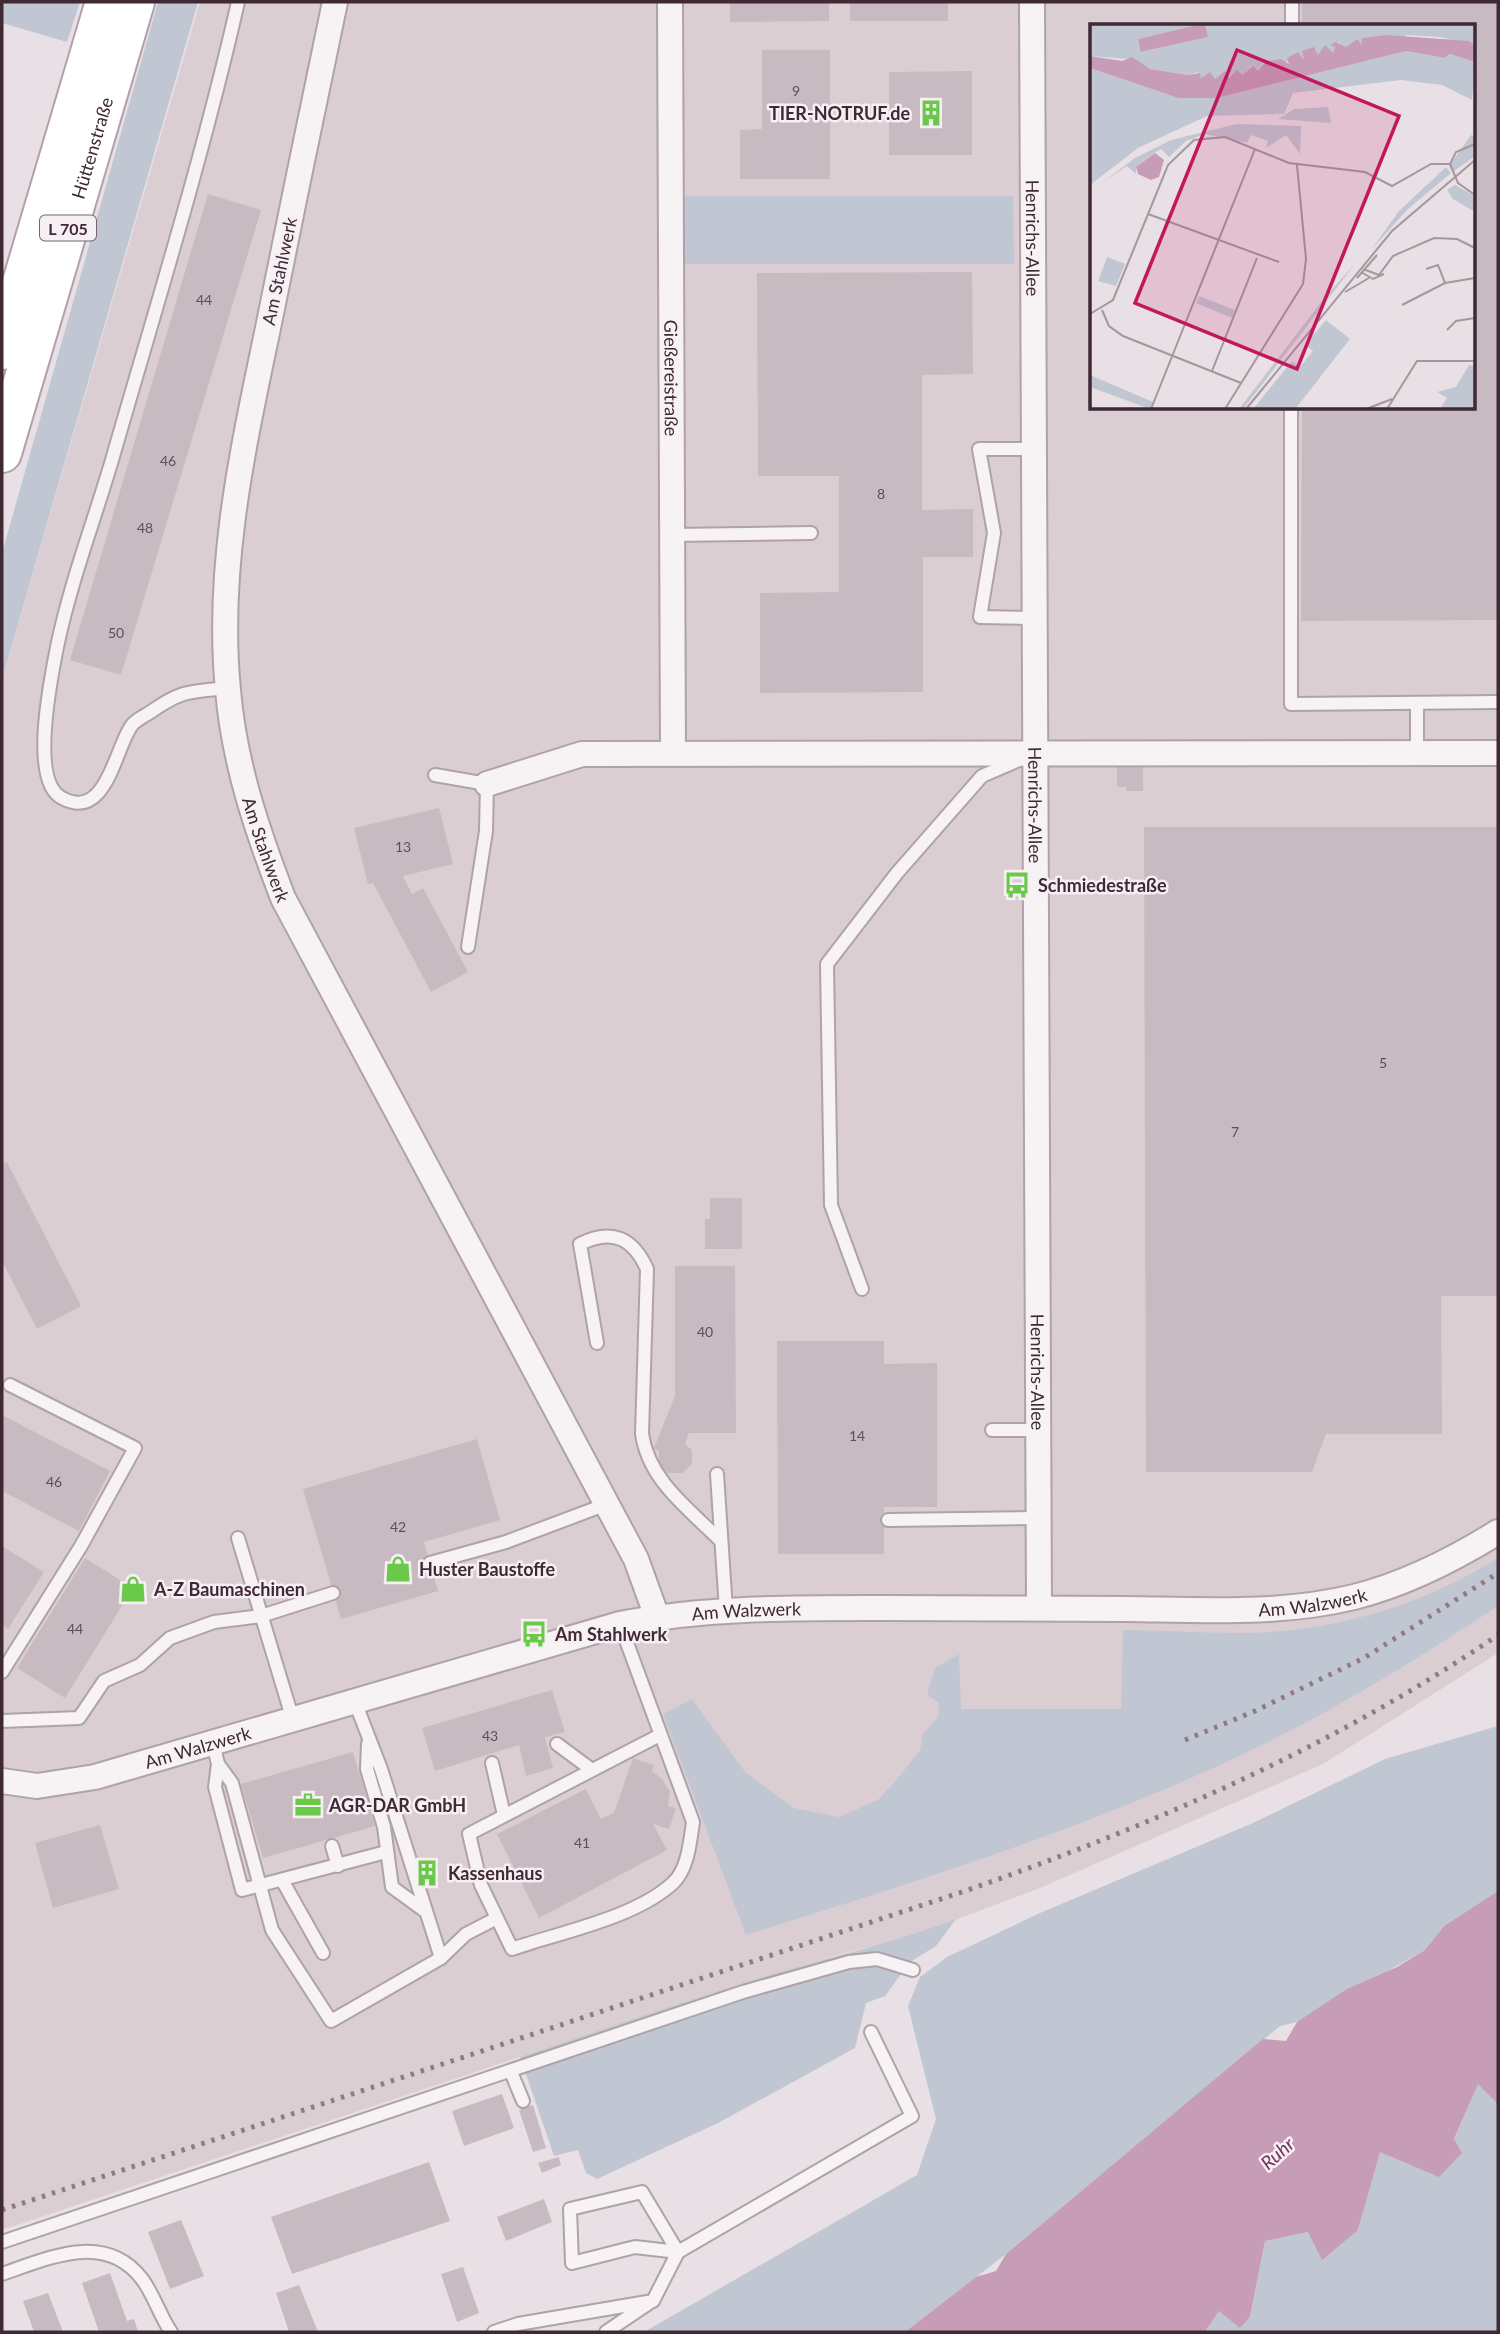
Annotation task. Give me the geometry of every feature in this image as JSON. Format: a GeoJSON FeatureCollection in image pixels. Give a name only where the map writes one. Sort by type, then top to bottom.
{"type":"FeatureCollection","features":[{"type":"Feature","properties":{"kind":"main road","name":"Hüttenstraße"},"geometry":{"type":"LineString","coordinates":[[2,350],[104,2]]}},
{"type":"Feature","properties":{"kind":"main road","name":"Hüttenstraße"},"geometry":{"type":"LineString","coordinates":[[2,453],[135,2]]}},
{"type":"Feature","properties":{"kind":"street","name":"Am Stahlwerk"},"geometry":{"type":"LineString","coordinates":[[335,2],[239,470],[226,562],[227,688],[241,771],[259,836],[283,898],[636,1559],[657,1617]]}},
{"type":"Feature","properties":{"kind":"street","name":"Gießereistraße"},"geometry":{"type":"LineString","coordinates":[[670,2],[673,753]]}},
{"type":"Feature","properties":{"kind":"street","name":"Henrichs-Allee"},"geometry":{"type":"LineString","coordinates":[[1032,2],[1038,1608]]}},
{"type":"Feature","properties":{"kind":"street"},"geometry":{"type":"LineString","coordinates":[[487,784],[582,754],[1498,753]]}},
{"type":"Feature","properties":{"kind":"street","name":"Am Walzwerk"},"geometry":{"type":"LineString","coordinates":[[2,1781],[37,1786],[215,1754],[293,1720],[620,1624],[657,1617],[726,1610],[1275,1610],[1315,1605],[1406,1581],[1462,1555],[1498,1532]]}},
{"type":"Feature","properties":{"kind":"lane"},"geometry":{"type":"LineString","coordinates":[[227,688],[177,693],[133,724],[104,787],[96,797],[80,801],[63,799],[50,788],[44,769],[44,747],[58,646],[211,118],[238,2]]}},
{"type":"Feature","properties":{"kind":"lane"},"geometry":{"type":"LineString","coordinates":[[1292,2],[1292,24]]}},
{"type":"Feature","properties":{"kind":"lane"},"geometry":{"type":"LineString","coordinates":[[1291,410],[1291,704],[1498,702]]}},
{"type":"Feature","properties":{"kind":"lane"},"geometry":{"type":"LineString","coordinates":[[1034,449],[979,449],[994,533],[980,618],[1035,618]]}},
{"type":"Feature","properties":{"kind":"lane"},"geometry":{"type":"LineString","coordinates":[[671,535],[811,533]]}},
{"type":"Feature","properties":{"kind":"lane"},"geometry":{"type":"LineString","coordinates":[[1417,703],[1417,753]]}},
{"type":"Feature","properties":{"kind":"lane"},"geometry":{"type":"LineString","coordinates":[[862,1289],[831,1205],[827,964],[897,873],[982,776],[1036,753]]}},
{"type":"Feature","properties":{"kind":"lane"},"geometry":{"type":"LineString","coordinates":[[435,775],[487,784],[486,831],[468,947]]}},
{"type":"Feature","properties":{"kind":"lane"},"geometry":{"type":"LineString","coordinates":[[597,1343],[580,1244],[594,1237],[620,1238],[638,1250],[647,1269],[642,1434],[645,1452],[661,1481],[721,1541]]}},
{"type":"Feature","properties":{"kind":"lane"},"geometry":{"type":"LineString","coordinates":[[2,1672],[81,1546],[135,1448],[10,1385]]}},
{"type":"Feature","properties":{"kind":"lane"},"geometry":{"type":"LineString","coordinates":[[992,1430],[1038,1430]]}},
{"type":"Feature","properties":{"kind":"lane"},"geometry":{"type":"LineString","coordinates":[[717,1474],[726,1610]]}},
{"type":"Feature","properties":{"kind":"lane"},"geometry":{"type":"LineString","coordinates":[[430,1563],[506,1542],[607,1504]]}},
{"type":"Feature","properties":{"kind":"lane"},"geometry":{"type":"LineString","coordinates":[[888,1520],[1038,1518]]}},
{"type":"Feature","properties":{"kind":"lane"},"geometry":{"type":"LineString","coordinates":[[238,1538],[293,1720]]}},
{"type":"Feature","properties":{"kind":"lane"},"geometry":{"type":"LineString","coordinates":[[2,1721],[79,1718],[104,1681],[140,1665],[170,1638],[214,1622],[261,1616],[333,1593]]}},
{"type":"Feature","properties":{"kind":"lane"},"geometry":{"type":"LineString","coordinates":[[620,1624],[693,1822],[689,1853],[674,1882],[634,1908],[512,1949],[481,1885],[469,1833],[660,1735]]}},
{"type":"Feature","properties":{"kind":"lane"},"geometry":{"type":"LineString","coordinates":[[355,1702],[381,1769],[441,1958]]}},
{"type":"Feature","properties":{"kind":"lane"},"geometry":{"type":"LineString","coordinates":[[368,1741],[367,1769],[383,1827],[392,1887],[425,1911]]}},
{"type":"Feature","properties":{"kind":"lane"},"geometry":{"type":"LineString","coordinates":[[557,1744],[592,1770]]}},
{"type":"Feature","properties":{"kind":"lane"},"geometry":{"type":"LineString","coordinates":[[215,1754],[232,1783],[272,1930],[331,2021],[441,1958],[466,1934],[497,1918]]}},
{"type":"Feature","properties":{"kind":"lane"},"geometry":{"type":"LineString","coordinates":[[215,1754],[215,1787],[242,1890],[386,1852]]}},
{"type":"Feature","properties":{"kind":"lane"},"geometry":{"type":"LineString","coordinates":[[492,1763],[504,1815]]}},
{"type":"Feature","properties":{"kind":"lane"},"geometry":{"type":"LineString","coordinates":[[332,1846],[338,1866]]}},
{"type":"Feature","properties":{"kind":"lane"},"geometry":{"type":"LineString","coordinates":[[282,1880],[323,1953]]}},
{"type":"Feature","properties":{"kind":"lane"},"geometry":{"type":"LineString","coordinates":[[2,2242],[743,1993],[849,1962],[877,1959],[913,1970]]}},
{"type":"Feature","properties":{"kind":"lane"},"geometry":{"type":"LineString","coordinates":[[606,2332],[653,2301],[678,2252],[912,2116],[871,2032]]}},
{"type":"Feature","properties":{"kind":"lane"},"geometry":{"type":"LineString","coordinates":[[511,2072],[523,2101]]}},
{"type":"Feature","properties":{"kind":"lane"},"geometry":{"type":"LineString","coordinates":[[642,2192],[678,2252],[635,2247],[572,2263],[570,2209],[642,2192]]}},
{"type":"Feature","properties":{"kind":"lane"},"geometry":{"type":"LineString","coordinates":[[2,2274],[71,2250],[111,2253],[142,2279],[171,2332]]}},
{"type":"Feature","properties":{"kind":"lane"},"geometry":{"type":"LineString","coordinates":[[494,2332],[653,2301]]}},
{"type":"Feature","properties":{"kind":"shaded area"},"geometry":{"type":"Polygon","coordinates":[[[2,2],[80,2],[67,42],[2,23],[2,2]]]}},
{"type":"Feature","properties":{"kind":"shaded area"},"geometry":{"type":"Polygon","coordinates":[[[158,2],[198,2],[2,679],[2,553],[158,2]]]}},
{"type":"Feature","properties":{"kind":"shaded area"},"geometry":{"type":"Polygon","coordinates":[[[200,2],[1498,2],[1498,1653],[1323,1764],[1040,1888],[910,1937],[844,1953],[715,1992],[2,2230],[2,679],[200,2]]]}},
{"type":"Feature","properties":{"kind":"shaded area"},"geometry":{"type":"Polygon","coordinates":[[[683,196],[1013,196],[1014,264],[682,264],[683,196]]]}},
{"type":"Feature","properties":{"kind":"shaded area"},"geometry":{"type":"Polygon","coordinates":[[[1498,1558],[1498,1606],[1382,1679],[1262,1745],[1136,1801],[1008,1850],[746,1935],[663,1714],[692,1699],[745,1772],[794,1808],[839,1817],[878,1800],[920,1750],[923,1734],[938,1717],[939,1703],[927,1695],[935,1668],[959,1654],[961,1709],[1121,1709],[1123,1630],[1263,1632],[1340,1622],[1422,1597],[1498,1558]]]}},
{"type":"Feature","properties":{"kind":"shaded area"},"geometry":{"type":"Polygon","coordinates":[[[1498,1726],[1498,1891],[1444,1926],[1425,1950],[1297,2022],[1280,2026],[1006,2254],[905,2332],[644,2332],[917,2175],[936,2119],[908,2006],[920,1977],[947,1957],[1040,1913],[1253,1823],[1385,1759],[1498,1726]]]}},
{"type":"Feature","properties":{"kind":"shaded area"},"geometry":{"type":"Polygon","coordinates":[[[956,1919],[936,1946],[910,1962],[885,1996],[866,2003],[855,2048],[718,2123],[597,2179],[586,2173],[578,2150],[554,2156],[520,2057],[741,1984],[888,1942],[956,1919]]]}},
{"type":"Feature","properties":{"kind":"shaded area"},"geometry":{"type":"Polygon","coordinates":[[[1478,2083],[1498,2104],[1498,2332],[1205,2332],[1219,2311],[1250,2318],[1265,2241],[1308,2232],[1358,2230],[1380,2151],[1454,2140],[1478,2083]]]}},
{"type":"Feature","properties":{"kind":"water","name":"Ruhr"},"geometry":{"type":"Polygon","coordinates":[[[1498,1891],[1498,2104],[1478,2084],[1454,2139],[1462,2153],[1439,2177],[1380,2152],[1358,2230],[1322,2260],[1308,2232],[1265,2241],[1250,2317],[1240,2328],[1219,2311],[1205,2332],[905,2332],[976,2277],[996,2271],[1006,2254],[1263,2039],[1286,2041],[1297,2022],[1347,1989],[1397,1967],[1425,1950],[1444,1926],[1498,1891]]]}},
{"type":"Feature","properties":{"kind":"building"},"geometry":{"type":"Polygon","coordinates":[[[730,2],[829,2],[829,21],[730,22],[730,2]]]}},
{"type":"Feature","properties":{"kind":"building"},"geometry":{"type":"Polygon","coordinates":[[[850,2],[948,2],[948,21],[850,21],[850,2]]]}},
{"type":"Feature","properties":{"kind":"building"},"geometry":{"type":"Polygon","coordinates":[[[1302,2],[1498,2],[1498,620],[1301,621],[1302,410],[1476,410],[1476,24],[1302,24],[1302,2]]]}},
{"type":"Feature","properties":{"kind":"building"},"geometry":{"type":"Polygon","coordinates":[[[762,50],[830,50],[830,179],[740,179],[740,130],[762,129],[762,50]]]}},
{"type":"Feature","properties":{"kind":"building","name":"TIER-NOTRUF.de"},"geometry":{"type":"Polygon","coordinates":[[[972,71],[972,155],[889,155],[889,72],[972,71]]]}},
{"type":"Feature","properties":{"kind":"building"},"geometry":{"type":"Polygon","coordinates":[[[208,194],[261,210],[121,675],[70,660],[208,194]]]}},
{"type":"Feature","properties":{"kind":"building"},"geometry":{"type":"Polygon","coordinates":[[[972,272],[973,374],[922,375],[922,510],[973,509],[973,557],[923,557],[923,692],[760,693],[760,593],[839,592],[839,476],[758,476],[757,273],[972,272]]]}},
{"type":"Feature","properties":{"kind":"building"},"geometry":{"type":"Polygon","coordinates":[[[1117,767],[1143,767],[1143,791],[1126,791],[1126,787],[1117,787],[1117,767]]]}},
{"type":"Feature","properties":{"kind":"building"},"geometry":{"type":"Polygon","coordinates":[[[439,808],[453,864],[403,876],[412,894],[423,888],[468,972],[431,992],[373,883],[368,884],[354,828],[439,808]]]}},
{"type":"Feature","properties":{"kind":"building"},"geometry":{"type":"Polygon","coordinates":[[[1144,827],[1498,827],[1498,1296],[1441,1296],[1442,1434],[1326,1434],[1312,1472],[1146,1472],[1144,827]]]}},
{"type":"Feature","properties":{"kind":"building"},"geometry":{"type":"Polygon","coordinates":[[[7,1162],[81,1306],[37,1329],[2,1261],[2,1164],[7,1162]]]}},
{"type":"Feature","properties":{"kind":"building"},"geometry":{"type":"Polygon","coordinates":[[[710,1198],[742,1198],[742,1249],[705,1249],[705,1219],[710,1219],[710,1198]]]}},
{"type":"Feature","properties":{"kind":"building"},"geometry":{"type":"Polygon","coordinates":[[[675,1266],[735,1266],[736,1433],[689,1433],[685,1444],[692,1450],[692,1464],[682,1473],[668,1473],[659,1464],[659,1451],[654,1448],[675,1396],[675,1266]]]}},
{"type":"Feature","properties":{"kind":"building"},"geometry":{"type":"Polygon","coordinates":[[[777,1341],[884,1341],[884,1364],[937,1363],[937,1507],[884,1507],[884,1554],[778,1554],[777,1341]]]}},
{"type":"Feature","properties":{"kind":"building"},"geometry":{"type":"Polygon","coordinates":[[[2,1415],[110,1471],[79,1531],[2,1491],[2,1415]]]}},
{"type":"Feature","properties":{"kind":"building"},"geometry":{"type":"Polygon","coordinates":[[[477,1439],[500,1520],[424,1542],[438,1591],[341,1619],[303,1489],[477,1439]]]}},
{"type":"Feature","properties":{"kind":"building"},"geometry":{"type":"Polygon","coordinates":[[[2,1546],[44,1572],[8,1629],[2,1625],[2,1546]]]}},
{"type":"Feature","properties":{"kind":"building"},"geometry":{"type":"Polygon","coordinates":[[[85,1558],[133,1588],[65,1698],[17,1668],[85,1558]]]}},
{"type":"Feature","properties":{"kind":"building"},"geometry":{"type":"Polygon","coordinates":[[[552,1690],[565,1732],[545,1737],[553,1768],[526,1776],[519,1745],[435,1771],[422,1728],[552,1690]]]}},
{"type":"Feature","properties":{"kind":"building","name":"AGR-DAR GmbH"},"geometry":{"type":"Polygon","coordinates":[[[353,1752],[375,1826],[263,1858],[241,1784],[353,1752]]]}},
{"type":"Feature","properties":{"kind":"building"},"geometry":{"type":"Polygon","coordinates":[[[633,1758],[654,1765],[652,1771],[662,1779],[670,1792],[668,1806],[676,1808],[669,1829],[653,1824],[667,1850],[539,1918],[497,1834],[586,1789],[601,1819],[614,1813],[633,1758]]]}},
{"type":"Feature","properties":{"kind":"building"},"geometry":{"type":"Polygon","coordinates":[[[100,1825],[119,1889],[53,1908],[35,1843],[100,1825]]]}},
{"type":"Feature","properties":{"kind":"building","name":"Kassenhaus"},"geometry":{"type":"Polygon","coordinates":[[[431,1865],[435,1877],[424,1881],[419,1868],[431,1865]]]}},
{"type":"Feature","properties":{"kind":"building"},"geometry":{"type":"Polygon","coordinates":[[[502,2094],[514,2128],[464,2146],[452,2111],[502,2094]]]}},
{"type":"Feature","properties":{"kind":"building"},"geometry":{"type":"Polygon","coordinates":[[[533,2105],[546,2148],[533,2152],[519,2110],[533,2105]]]}},
{"type":"Feature","properties":{"kind":"building"},"geometry":{"type":"Polygon","coordinates":[[[559,2157],[561,2165],[542,2173],[538,2163],[559,2157]]]}},
{"type":"Feature","properties":{"kind":"building"},"geometry":{"type":"Polygon","coordinates":[[[429,2162],[450,2221],[292,2274],[271,2217],[429,2162]]]}},
{"type":"Feature","properties":{"kind":"building"},"geometry":{"type":"Polygon","coordinates":[[[544,2199],[552,2222],[506,2241],[497,2217],[544,2199]]]}},
{"type":"Feature","properties":{"kind":"building"},"geometry":{"type":"Polygon","coordinates":[[[181,2220],[204,2276],[170,2289],[148,2232],[181,2220]]]}},
{"type":"Feature","properties":{"kind":"building"},"geometry":{"type":"Polygon","coordinates":[[[463,2267],[479,2313],[457,2322],[441,2274],[463,2267]]]}},
{"type":"Feature","properties":{"kind":"building"},"geometry":{"type":"Polygon","coordinates":[[[110,2273],[127,2321],[134,2319],[138,2332],[99,2332],[82,2283],[110,2273]]]}},
{"type":"Feature","properties":{"kind":"building"},"geometry":{"type":"Polygon","coordinates":[[[299,2285],[318,2332],[289,2332],[276,2293],[299,2285]]]}},
{"type":"Feature","properties":{"kind":"building"},"geometry":{"type":"Polygon","coordinates":[[[48,2293],[63,2332],[34,2332],[23,2301],[48,2293]]]}},
{"type":"Feature","properties":{"kind":"railway"},"geometry":{"type":"LineString","coordinates":[[1185,1740],[1255,1711],[1364,1658],[1498,1573]]}},
{"type":"Feature","properties":{"kind":"railway"},"geometry":{"type":"LineString","coordinates":[[2,2210],[1032,1867],[1171,1811],[1305,1749],[1371,1714],[1498,1635]]}},
{"type":"Feature","properties":{"kind":"place","name":"TIER-NOTRUF.de"},"geometry":{"type":"Point","coordinates":[931,113]}},
{"type":"Feature","properties":{"kind":"place","name":"Schmiedestraße"},"geometry":{"type":"Point","coordinates":[1017,885]}},
{"type":"Feature","properties":{"kind":"place","name":"Huster Baustoffe"},"geometry":{"type":"Point","coordinates":[398,1569]}},
{"type":"Feature","properties":{"kind":"place","name":"A-Z Baumaschinen"},"geometry":{"type":"Point","coordinates":[133,1589]}},
{"type":"Feature","properties":{"kind":"place","name":"Am Stahlwerk"},"geometry":{"type":"Point","coordinates":[534,1634]}},
{"type":"Feature","properties":{"kind":"place","name":"AGR-DAR GmbH"},"geometry":{"type":"Point","coordinates":[308,1805]}},
{"type":"Feature","properties":{"kind":"place","name":"Kassenhaus"},"geometry":{"type":"Point","coordinates":[427,1873]}}]}
